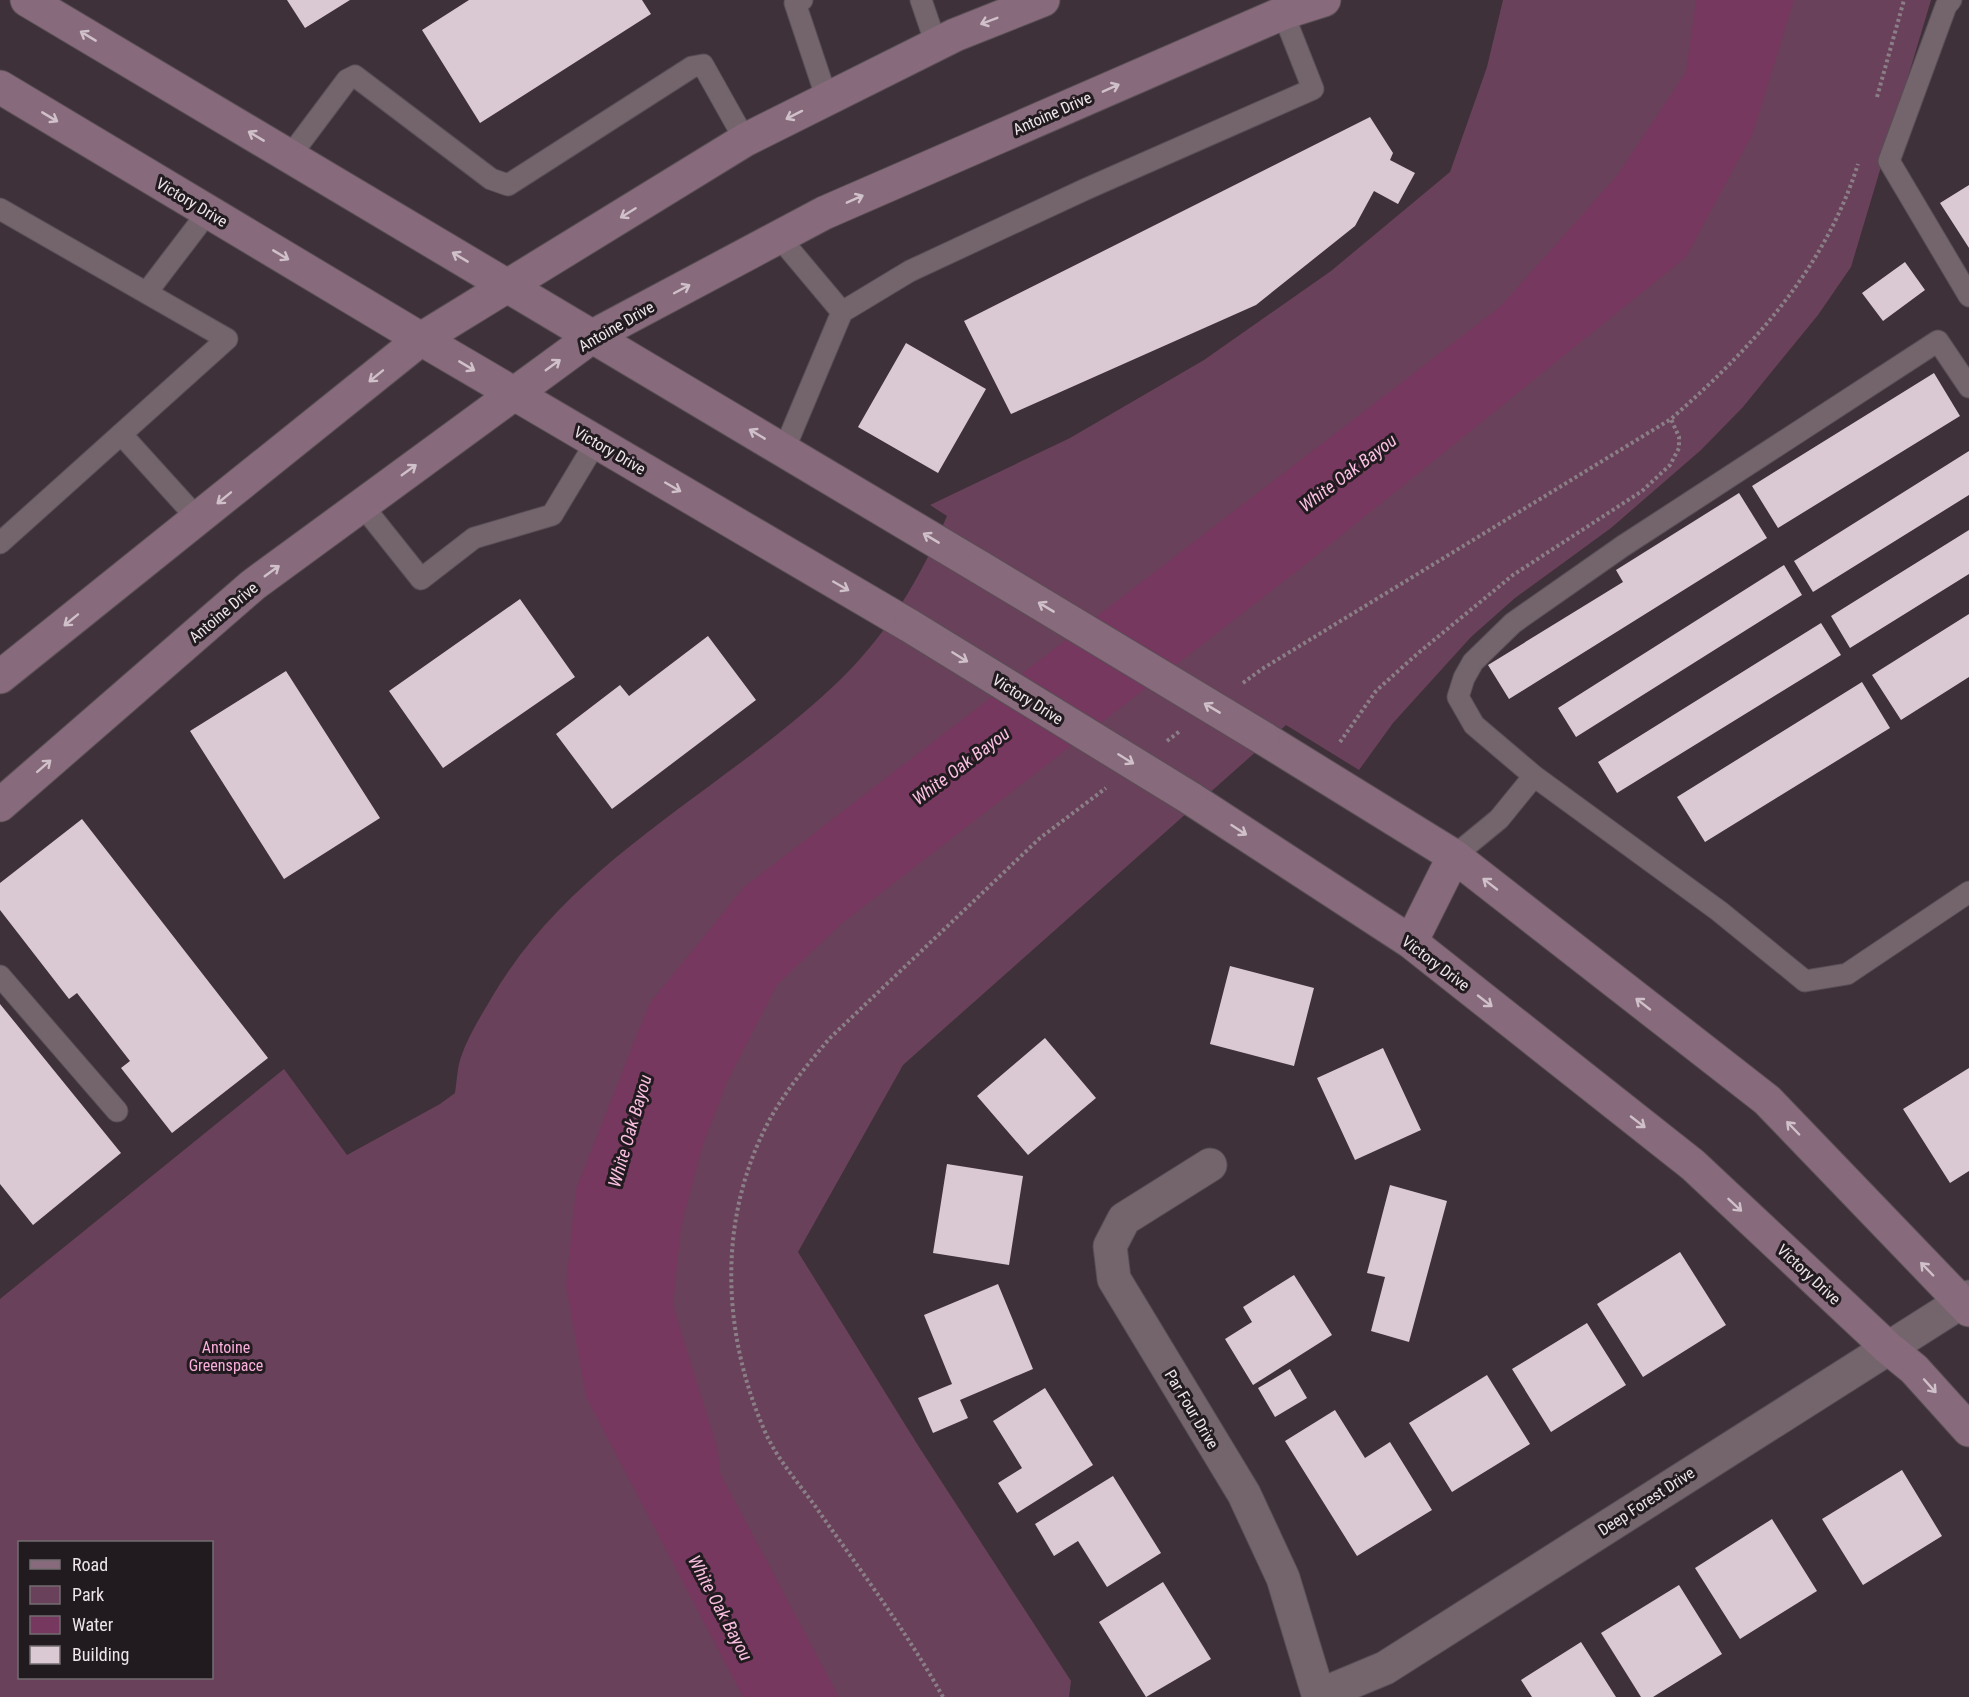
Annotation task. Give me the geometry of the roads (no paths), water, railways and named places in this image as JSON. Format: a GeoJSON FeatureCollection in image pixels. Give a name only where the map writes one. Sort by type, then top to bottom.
{"type":"FeatureCollection","features":[{"type":"Feature","properties":{"kind":"main road"},"geometry":{"type":"LineString","coordinates":[[0,677],[421,339],[745,140],[936,44],[1043,0]]}},
{"type":"Feature","properties":{"kind":"main road","name":"Antoine Drive"},"geometry":{"type":"LineString","coordinates":[[0,805],[253,585],[593,336],[824,213],[1280,6],[1324,0]]}},
{"type":"Feature","properties":{"kind":"main road"},"geometry":{"type":"LineString","coordinates":[[29,1],[981,568],[1454,856],[1767,1101],[1966,1304]]}},
{"type":"Feature","properties":{"kind":"main road","name":"Victory Drive"},"geometry":{"type":"LineString","coordinates":[[0,87],[421,339],[910,626],[1190,798],[1411,942],[1693,1165],[1914,1370],[1969,1430]]}},
{"type":"Feature","properties":{"kind":"main road"},"geometry":{"type":"LineString","coordinates":[[1411,942],[1454,856]]}},
{"type":"Feature","properties":{"kind":"street","name":"Par Four Drive"},"geometry":{"type":"LineString","coordinates":[[1210,1165],[1124,1219],[1110,1246],[1114,1279],[1244,1494],[1283,1578],[1319,1697]]}},
{"type":"Feature","properties":{"kind":"street","name":"Deep Forest Drive"},"geometry":{"type":"LineString","coordinates":[[1319,1697],[1385,1668],[1887,1347],[1966,1304]]}},
{"type":"Feature","properties":{"kind":"lane"},"geometry":{"type":"LineString","coordinates":[[802,0],[795,3],[827,99]]}},
{"type":"Feature","properties":{"kind":"lane"},"geometry":{"type":"LineString","coordinates":[[921,0],[936,44]]}},
{"type":"Feature","properties":{"kind":"lane"},"geometry":{"type":"LineString","coordinates":[[1951,0],[1946,6],[1889,161],[1969,296]]}},
{"type":"Feature","properties":{"kind":"lane"},"geometry":{"type":"LineString","coordinates":[[784,450],[842,312],[920,266],[1313,89],[1280,6]]}},
{"type":"Feature","properties":{"kind":"lane"},"geometry":{"type":"LineString","coordinates":[[290,156],[346,80],[355,76],[491,179],[508,185],[692,67],[703,65],[745,140]]}},
{"type":"Feature","properties":{"kind":"lane"},"geometry":{"type":"LineString","coordinates":[[0,209],[227,339],[0,543]]}},
{"type":"Feature","properties":{"kind":"lane"},"geometry":{"type":"LineString","coordinates":[[147,292],[208,212]]}},
{"type":"Feature","properties":{"kind":"lane"},"geometry":{"type":"LineString","coordinates":[[780,237],[842,312]]}},
{"type":"Feature","properties":{"kind":"lane"},"geometry":{"type":"LineString","coordinates":[[1969,387],[1938,341],[1613,552],[1513,623],[1473,662],[1464,678],[1458,697],[1474,725],[1534,776],[1719,911],[1805,981],[1847,974],[1969,892]]}},
{"type":"Feature","properties":{"kind":"lane"},"geometry":{"type":"LineString","coordinates":[[121,434],[198,519]]}},
{"type":"Feature","properties":{"kind":"lane"},"geometry":{"type":"LineString","coordinates":[[362,505],[421,579],[474,538],[552,515],[596,442]]}},
{"type":"Feature","properties":{"kind":"lane"},"geometry":{"type":"LineString","coordinates":[[1454,856],[1499,819],[1534,776]]}},
{"type":"Feature","properties":{"kind":"lane"},"geometry":{"type":"LineString","coordinates":[[0,976],[117,1111]]}},
{"type":"Feature","properties":{"kind":"water","name":"White Oak Bayou"},"geometry":{"type":"Polygon","coordinates":[[[1696,0],[1794,0],[1753,133],[1686,257],[1301,568],[841,924],[777,985],[727,1082],[702,1148],[681,1227],[673,1305],[718,1450],[720,1473],[839,1697],[743,1697],[586,1397],[566,1286],[576,1189],[649,1004],[744,887],[1500,307],[1616,177],[1686,72],[1696,0]]]}},
{"type":"Feature","properties":{"kind":"park label","name":"Antoine Greenspace"},"geometry":{"type":"Point","coordinates":[226,1356]}}]}
